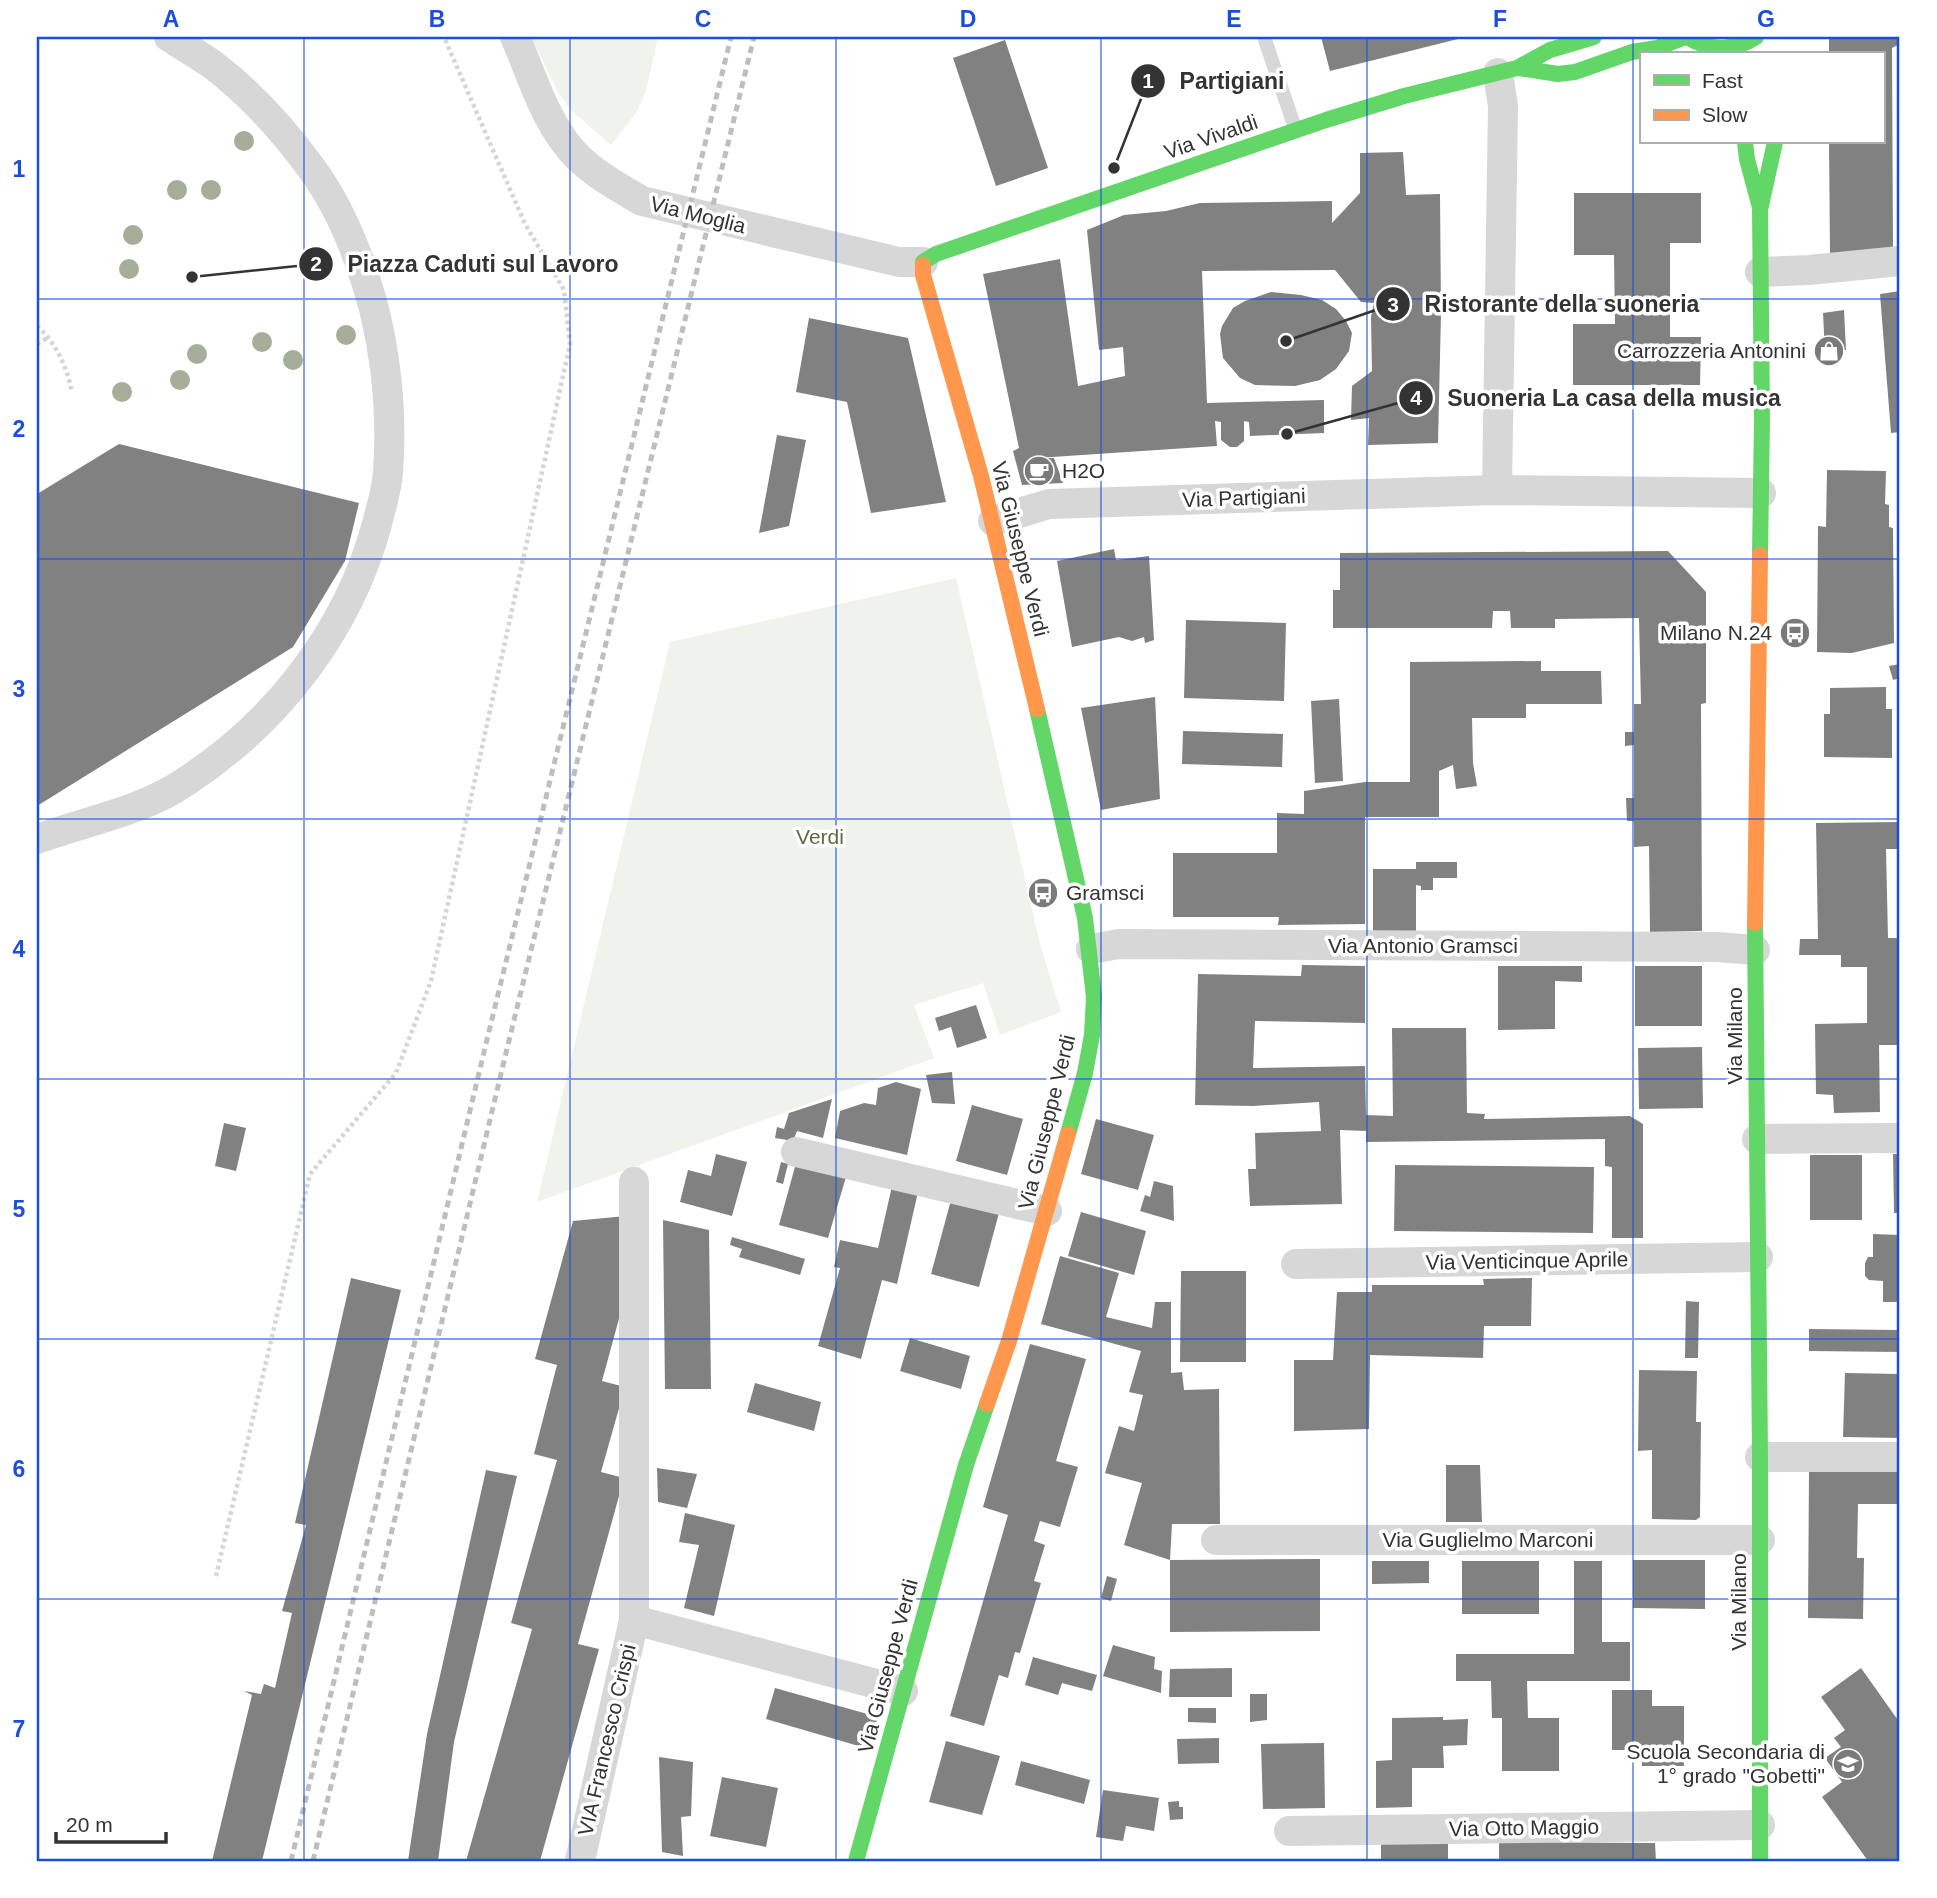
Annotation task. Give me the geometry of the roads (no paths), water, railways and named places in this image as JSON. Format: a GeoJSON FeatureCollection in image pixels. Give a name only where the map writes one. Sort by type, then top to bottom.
{"type":"FeatureCollection","features":[{"type":"Feature","properties":{"kind":"street"},"geometry":{"type":"LineString","coordinates":[[37,839],[155,799],[183,784],[247,734],[282,698],[327,639],[354,587],[371,547],[388,474],[387,378],[379,331],[368,286],[336,208],[313,170],[246,95],[214,66],[169,37]]}},
{"type":"Feature","properties":{"kind":"street","name":"Via Moglia"},"geometry":{"type":"LineString","coordinates":[[515,37],[547,112],[564,142],[587,165],[642,201],[899,262],[923,262]]}},
{"type":"Feature","properties":{"kind":"street","name":"Via Vivaldi"},"geometry":{"type":"LineString","coordinates":[[923,262],[936,254],[986,236],[1296,130],[1404,96],[1508,70],[1550,50],[1594,37]]}},
{"type":"Feature","properties":{"kind":"street"},"geometry":{"type":"LineString","coordinates":[[1686,37],[1705,50],[1736,48],[1765,40]]}},
{"type":"Feature","properties":{"kind":"street","name":"Via Vivaldi"},"geometry":{"type":"LineString","coordinates":[[1508,70],[1558,74],[1576,72],[1686,37]]}},
{"type":"Feature","properties":{"kind":"street"},"geometry":{"type":"LineString","coordinates":[[1497,489],[1503,106],[1508,70]]}},
{"type":"Feature","properties":{"kind":"street","name":"Via Milano"},"geometry":{"type":"LineString","coordinates":[[1745,144],[1760,210]]}},
{"type":"Feature","properties":{"kind":"street","name":"Via Milano"},"geometry":{"type":"LineString","coordinates":[[1760,1861],[1760,1457],[1755,950],[1761,494],[1760,210],[1775,144]]}},
{"type":"Feature","properties":{"kind":"street"},"geometry":{"type":"LineString","coordinates":[[1760,272],[1900,261]]}},
{"type":"Feature","properties":{"kind":"street","name":"Via Giuseppe Verdi"},"geometry":{"type":"LineString","coordinates":[[856,1861],[965,1465],[1009,1341],[1047,1211],[1084,1073],[1092,1035],[1094,997],[1091,949],[993,521],[923,275],[923,262]]}},
{"type":"Feature","properties":{"kind":"street","name":"Via Partigiani"},"geometry":{"type":"LineString","coordinates":[[993,521],[1049,504],[1497,489],[1761,494]]}},
{"type":"Feature","properties":{"kind":"street","name":"Via Antonio Gramsci"},"geometry":{"type":"LineString","coordinates":[[1091,949],[1119,944],[1717,947],[1755,950]]}},
{"type":"Feature","properties":{"kind":"street"},"geometry":{"type":"LineString","coordinates":[[1757,1139],[1900,1139]]}},
{"type":"Feature","properties":{"kind":"street"},"geometry":{"type":"LineString","coordinates":[[796,1152],[1047,1211]]}},
{"type":"Feature","properties":{"kind":"street","name":"VIA Francesco Crispi"},"geometry":{"type":"LineString","coordinates":[[580,1861],[634,1620],[634,1182]]}},
{"type":"Feature","properties":{"kind":"street","name":"Via Venticinque Aprile"},"geometry":{"type":"LineString","coordinates":[[1296,1264],[1758,1257]]}},
{"type":"Feature","properties":{"kind":"street"},"geometry":{"type":"LineString","coordinates":[[1760,1457],[1900,1457]]}},
{"type":"Feature","properties":{"kind":"street","name":"Via Guglielmo Marconi"},"geometry":{"type":"LineString","coordinates":[[1216,1540],[1760,1540]]}},
{"type":"Feature","properties":{"kind":"street"},"geometry":{"type":"LineString","coordinates":[[634,1620],[903,1691]]}},
{"type":"Feature","properties":{"kind":"street","name":"Via Otto Maggio"},"geometry":{"type":"LineString","coordinates":[[1289,1831],[1760,1825]]}},
{"type":"Feature","properties":{"kind":"lane"},"geometry":{"type":"LineString","coordinates":[[1265,37],[1296,130]]}},
{"type":"Feature","properties":{"kind":"railway"},"geometry":{"type":"LineString","coordinates":[[291,1861],[731,37]]}},
{"type":"Feature","properties":{"kind":"railway"},"geometry":{"type":"LineString","coordinates":[[313,1861],[505,1057],[754,37]]}},
{"type":"Feature","properties":{"kind":"place","name":"Partigiani"},"geometry":{"type":"Point","coordinates":[1114,168]}},
{"type":"Feature","properties":{"kind":"place","name":"Piazza Caduti sul Lavoro"},"geometry":{"type":"Point","coordinates":[192,277]}},
{"type":"Feature","properties":{"kind":"place","name":"Ristorante della suoneria"},"geometry":{"type":"Point","coordinates":[1286,341]}},
{"type":"Feature","properties":{"kind":"place","name":"Carrozzeria Antonini"},"geometry":{"type":"Point","coordinates":[1829,351]}},
{"type":"Feature","properties":{"kind":"place","name":"Suoneria La casa della musica"},"geometry":{"type":"Point","coordinates":[1287,434]}},
{"type":"Feature","properties":{"kind":"place","name":"H2O"},"geometry":{"type":"Point","coordinates":[1039,471]}},
{"type":"Feature","properties":{"kind":"place","name":"Milano N.24"},"geometry":{"type":"Point","coordinates":[1795,633]}},
{"type":"Feature","properties":{"kind":"place","name":"Gramsci"},"geometry":{"type":"Point","coordinates":[1043,893]}},
{"type":"Feature","properties":{"kind":"place","name":"Scuola Secondaria di 1° grado \"Gobetti\""},"geometry":{"type":"Point","coordinates":[1848,1764]}},
{"type":"Feature","properties":{"kind":"park label","name":"Verdi"},"geometry":{"type":"Point","coordinates":[820,837]}}]}
